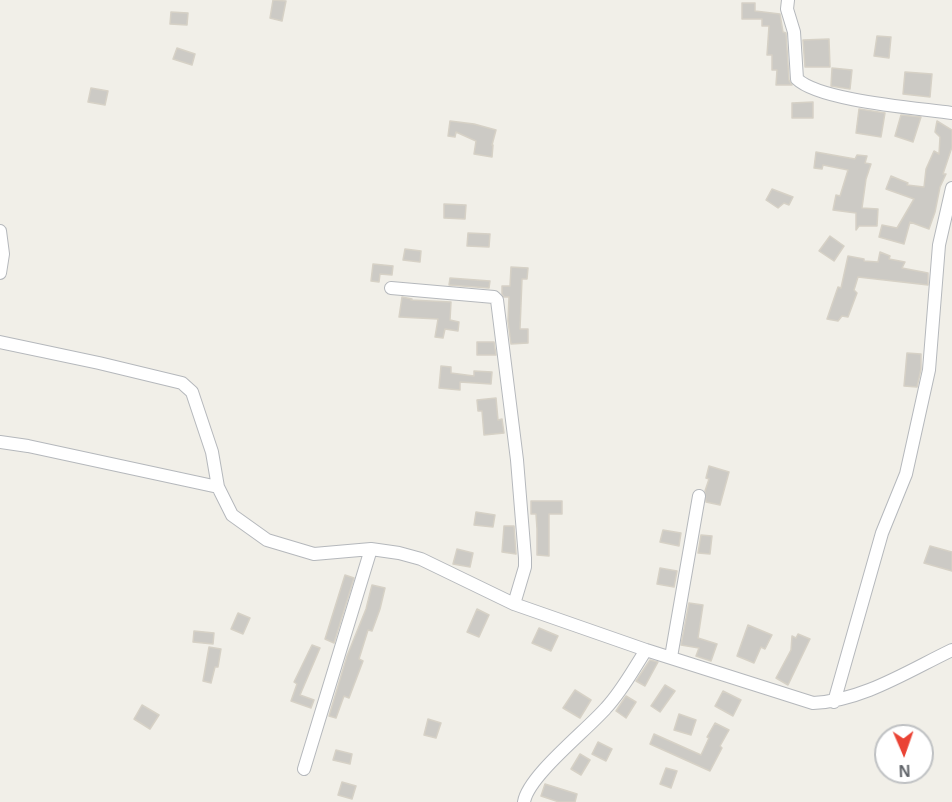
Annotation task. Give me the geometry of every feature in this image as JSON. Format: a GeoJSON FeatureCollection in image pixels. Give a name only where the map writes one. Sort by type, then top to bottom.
{"type":"FeatureCollection","features":[{"type":"Feature","properties":{"kind":"street"},"geometry":{"type":"LineString","coordinates":[[788,0],[787,9],[794,32],[797,79],[805,86],[839,97],[952,113]]}},
{"type":"Feature","properties":{"kind":"street"},"geometry":{"type":"LineString","coordinates":[[834,702],[882,533],[906,474],[930,370],[939,245],[952,188]]}},
{"type":"Feature","properties":{"kind":"street"},"geometry":{"type":"LineString","coordinates":[[0,231],[3,254],[0,273]]}},
{"type":"Feature","properties":{"kind":"street"},"geometry":{"type":"LineString","coordinates":[[391,288],[494,297],[497,300],[517,460],[525,558],[525,567],[514,604]]}},
{"type":"Feature","properties":{"kind":"street"},"geometry":{"type":"LineString","coordinates":[[0,342],[182,383],[192,392],[212,452],[218,488],[232,515],[267,540],[314,554],[371,549],[421,559],[514,604],[646,651],[671,657],[813,704],[834,702],[878,686],[952,650]]}},
{"type":"Feature","properties":{"kind":"street"},"geometry":{"type":"LineString","coordinates":[[0,442],[28,446],[218,488]]}},
{"type":"Feature","properties":{"kind":"street"},"geometry":{"type":"LineString","coordinates":[[671,657],[699,496]]}},
{"type":"Feature","properties":{"kind":"street"},"geometry":{"type":"LineString","coordinates":[[304,769],[371,549]]}},
{"type":"Feature","properties":{"kind":"street"},"geometry":{"type":"LineString","coordinates":[[524,802],[527,790],[608,706],[646,651]]}},
{"type":"Feature","properties":{"kind":"building"},"geometry":{"type":"Polygon","coordinates":[[[273,0],[286,1],[282,21],[270,18],[273,0]]]}},
{"type":"Feature","properties":{"kind":"building"},"geometry":{"type":"Polygon","coordinates":[[[742,3],[755,3],[755,11],[780,14],[783,32],[786,33],[789,80],[792,85],[776,85],[777,70],[772,70],[772,55],[767,55],[769,26],[762,26],[762,19],[742,19],[742,3]]]}},
{"type":"Feature","properties":{"kind":"building"},"geometry":{"type":"Polygon","coordinates":[[[171,12],[188,13],[187,25],[170,24],[171,12]]]}},
{"type":"Feature","properties":{"kind":"building"},"geometry":{"type":"Polygon","coordinates":[[[877,36],[891,37],[889,58],[874,56],[877,36]]]}},
{"type":"Feature","properties":{"kind":"building"},"geometry":{"type":"Polygon","coordinates":[[[829,39],[830,67],[805,67],[803,40],[829,39]]]}},
{"type":"Feature","properties":{"kind":"building"},"geometry":{"type":"Polygon","coordinates":[[[177,48],[195,54],[192,65],[173,59],[177,48]]]}},
{"type":"Feature","properties":{"kind":"building"},"geometry":{"type":"Polygon","coordinates":[[[832,68],[852,70],[850,89],[831,86],[832,68]]]}},
{"type":"Feature","properties":{"kind":"building"},"geometry":{"type":"Polygon","coordinates":[[[905,72],[932,74],[930,97],[903,94],[905,72]]]}},
{"type":"Feature","properties":{"kind":"building"},"geometry":{"type":"Polygon","coordinates":[[[91,88],[108,91],[105,105],[88,102],[91,88]]]}},
{"type":"Feature","properties":{"kind":"building"},"geometry":{"type":"Polygon","coordinates":[[[813,102],[813,118],[792,118],[792,103],[813,102]]]}},
{"type":"Feature","properties":{"kind":"building"},"geometry":{"type":"Polygon","coordinates":[[[859,109],[885,113],[881,137],[856,133],[859,109]]]}},
{"type":"Feature","properties":{"kind":"building"},"geometry":{"type":"Polygon","coordinates":[[[901,115],[921,117],[913,142],[895,136],[901,115]]]}},
{"type":"Feature","properties":{"kind":"building"},"geometry":{"type":"Polygon","coordinates":[[[450,121],[496,130],[492,157],[474,154],[476,141],[456,132],[455,137],[448,136],[450,121]]]}},
{"type":"Feature","properties":{"kind":"building"},"geometry":{"type":"Polygon","coordinates":[[[937,121],[952,130],[952,147],[929,229],[910,222],[904,244],[879,237],[882,225],[897,228],[914,199],[886,189],[891,176],[908,183],[907,185],[924,187],[926,169],[934,151],[939,154],[940,137],[935,132],[937,121]]]}},
{"type":"Feature","properties":{"kind":"building"},"geometry":{"type":"Polygon","coordinates":[[[816,152],[855,159],[857,155],[867,156],[865,163],[871,164],[866,179],[862,208],[878,209],[877,226],[859,226],[856,230],[856,213],[833,210],[836,195],[840,196],[848,170],[823,165],[822,169],[814,168],[816,152]]]}},
{"type":"Feature","properties":{"kind":"building"},"geometry":{"type":"Polygon","coordinates":[[[772,189],[793,197],[789,205],[784,203],[778,208],[766,200],[772,189]]]}},
{"type":"Feature","properties":{"kind":"building"},"geometry":{"type":"Polygon","coordinates":[[[444,204],[466,205],[465,219],[444,218],[444,204]]]}},
{"type":"Feature","properties":{"kind":"building"},"geometry":{"type":"Polygon","coordinates":[[[468,233],[490,234],[489,247],[467,246],[468,233]]]}},
{"type":"Feature","properties":{"kind":"building"},"geometry":{"type":"Polygon","coordinates":[[[830,236],[844,246],[834,261],[819,251],[830,236]]]}},
{"type":"Feature","properties":{"kind":"building"},"geometry":{"type":"Polygon","coordinates":[[[405,249],[421,251],[420,262],[403,260],[405,249]]]}},
{"type":"Feature","properties":{"kind":"building"},"geometry":{"type":"Polygon","coordinates":[[[880,252],[890,256],[889,259],[905,262],[902,268],[928,273],[928,285],[858,277],[854,290],[857,293],[848,317],[842,316],[838,321],[827,319],[838,287],[841,288],[848,256],[878,262],[880,252]]]}},
{"type":"Feature","properties":{"kind":"building"},"geometry":{"type":"Polygon","coordinates":[[[373,264],[393,266],[392,275],[380,274],[379,282],[371,281],[373,264]]]}},
{"type":"Feature","properties":{"kind":"building"},"geometry":{"type":"Polygon","coordinates":[[[511,267],[528,268],[527,279],[522,279],[520,329],[528,329],[528,343],[511,344],[508,321],[509,297],[504,297],[502,294],[502,286],[510,286],[511,267]]]}},
{"type":"Feature","properties":{"kind":"building"},"geometry":{"type":"Polygon","coordinates":[[[450,278],[490,281],[489,288],[449,285],[450,278]]]}},
{"type":"Feature","properties":{"kind":"building"},"geometry":{"type":"Polygon","coordinates":[[[402,297],[411,300],[451,302],[450,320],[459,322],[458,331],[445,329],[443,338],[435,337],[438,319],[399,317],[402,297]]]}},
{"type":"Feature","properties":{"kind":"building"},"geometry":{"type":"Polygon","coordinates":[[[477,342],[494,342],[496,355],[477,355],[477,342]]]}},
{"type":"Feature","properties":{"kind":"building"},"geometry":{"type":"Polygon","coordinates":[[[907,353],[921,354],[921,369],[917,387],[904,386],[907,353]]]}},
{"type":"Feature","properties":{"kind":"building"},"geometry":{"type":"Polygon","coordinates":[[[441,366],[451,367],[451,373],[474,376],[474,371],[492,372],[491,384],[460,382],[460,390],[439,388],[441,366]]]}},
{"type":"Feature","properties":{"kind":"building"},"geometry":{"type":"Polygon","coordinates":[[[496,398],[498,420],[502,419],[504,433],[484,435],[482,411],[478,411],[477,400],[496,398]]]}},
{"type":"Feature","properties":{"kind":"building"},"geometry":{"type":"Polygon","coordinates":[[[709,466],[729,472],[720,505],[706,502],[705,491],[709,479],[706,478],[709,466]]]}},
{"type":"Feature","properties":{"kind":"building"},"geometry":{"type":"Polygon","coordinates":[[[531,501],[562,501],[562,514],[549,514],[549,556],[537,555],[536,514],[531,514],[531,501]]]}},
{"type":"Feature","properties":{"kind":"building"},"geometry":{"type":"Polygon","coordinates":[[[476,512],[495,515],[493,527],[474,525],[476,512]]]}},
{"type":"Feature","properties":{"kind":"building"},"geometry":{"type":"Polygon","coordinates":[[[504,526],[514,526],[516,554],[502,552],[504,526]]]}},
{"type":"Feature","properties":{"kind":"building"},"geometry":{"type":"Polygon","coordinates":[[[663,530],[681,533],[679,546],[660,542],[663,530]]]}},
{"type":"Feature","properties":{"kind":"building"},"geometry":{"type":"Polygon","coordinates":[[[701,535],[712,536],[710,554],[698,553],[701,535]]]}},
{"type":"Feature","properties":{"kind":"building"},"geometry":{"type":"Polygon","coordinates":[[[930,546],[952,552],[952,571],[924,563],[930,546]]]}},
{"type":"Feature","properties":{"kind":"building"},"geometry":{"type":"Polygon","coordinates":[[[457,549],[473,553],[470,567],[453,564],[457,549]]]}},
{"type":"Feature","properties":{"kind":"building"},"geometry":{"type":"Polygon","coordinates":[[[660,568],[677,571],[674,587],[657,584],[660,568]]]}},
{"type":"Feature","properties":{"kind":"building"},"geometry":{"type":"Polygon","coordinates":[[[345,575],[354,578],[334,643],[325,639],[345,575]]]}},
{"type":"Feature","properties":{"kind":"building"},"geometry":{"type":"Polygon","coordinates":[[[372,585],[385,588],[372,631],[368,630],[359,659],[363,661],[349,698],[344,696],[336,718],[329,716],[347,656],[366,609],[372,585]]]}},
{"type":"Feature","properties":{"kind":"building"},"geometry":{"type":"Polygon","coordinates":[[[689,603],[703,605],[698,638],[717,644],[711,661],[696,656],[699,648],[681,645],[689,603]]]}},
{"type":"Feature","properties":{"kind":"building"},"geometry":{"type":"Polygon","coordinates":[[[477,609],[489,615],[479,637],[467,632],[477,609]]]}},
{"type":"Feature","properties":{"kind":"building"},"geometry":{"type":"Polygon","coordinates":[[[238,613],[250,618],[243,634],[231,629],[238,613]]]}},
{"type":"Feature","properties":{"kind":"building"},"geometry":{"type":"Polygon","coordinates":[[[748,625],[772,635],[765,649],[761,647],[754,663],[737,656],[748,625]]]}},
{"type":"Feature","properties":{"kind":"building"},"geometry":{"type":"Polygon","coordinates":[[[539,628],[558,636],[551,651],[532,643],[539,628]]]}},
{"type":"Feature","properties":{"kind":"building"},"geometry":{"type":"Polygon","coordinates":[[[194,631],[214,633],[213,644],[193,642],[194,631]]]}},
{"type":"Feature","properties":{"kind":"building"},"geometry":{"type":"Polygon","coordinates":[[[798,634],[810,639],[788,685],[776,678],[791,650],[792,636],[796,638],[798,634]]]}},
{"type":"Feature","properties":{"kind":"building"},"geometry":{"type":"Polygon","coordinates":[[[312,645],[320,648],[300,695],[314,700],[311,708],[291,701],[297,684],[294,682],[312,645]]]}},
{"type":"Feature","properties":{"kind":"building"},"geometry":{"type":"Polygon","coordinates":[[[209,647],[221,649],[218,667],[215,667],[211,683],[203,681],[209,647]]]}},
{"type":"Feature","properties":{"kind":"building"},"geometry":{"type":"Polygon","coordinates":[[[650,660],[658,662],[645,686],[636,681],[650,660]]]}},
{"type":"Feature","properties":{"kind":"building"},"geometry":{"type":"Polygon","coordinates":[[[665,685],[675,691],[660,712],[651,706],[665,685]]]}},
{"type":"Feature","properties":{"kind":"building"},"geometry":{"type":"Polygon","coordinates":[[[575,690],[591,700],[580,718],[563,708],[575,690]]]}},
{"type":"Feature","properties":{"kind":"building"},"geometry":{"type":"Polygon","coordinates":[[[723,691],[741,700],[733,716],[715,706],[723,691]]]}},
{"type":"Feature","properties":{"kind":"building"},"geometry":{"type":"Polygon","coordinates":[[[626,696],[636,702],[626,718],[616,711],[626,696]]]}},
{"type":"Feature","properties":{"kind":"building"},"geometry":{"type":"Polygon","coordinates":[[[142,705],[159,715],[150,729],[134,719],[142,705]]]}},
{"type":"Feature","properties":{"kind":"building"},"geometry":{"type":"Polygon","coordinates":[[[679,714],[696,720],[691,735],[674,730],[679,714]]]}},
{"type":"Feature","properties":{"kind":"building"},"geometry":{"type":"Polygon","coordinates":[[[428,719],[441,723],[436,738],[424,735],[428,719]]]}},
{"type":"Feature","properties":{"kind":"building"},"geometry":{"type":"Polygon","coordinates":[[[715,723],[729,730],[710,771],[650,744],[654,734],[701,755],[715,723]]]}},
{"type":"Feature","properties":{"kind":"building"},"geometry":{"type":"Polygon","coordinates":[[[598,742],[612,749],[606,761],[592,754],[598,742]]]}},
{"type":"Feature","properties":{"kind":"building"},"geometry":{"type":"Polygon","coordinates":[[[336,750],[352,754],[350,764],[333,760],[336,750]]]}},
{"type":"Feature","properties":{"kind":"building"},"geometry":{"type":"Polygon","coordinates":[[[580,754],[590,760],[581,775],[571,769],[580,754]]]}},
{"type":"Feature","properties":{"kind":"building"},"geometry":{"type":"Polygon","coordinates":[[[666,768],[677,771],[671,788],[660,784],[666,768]]]}},
{"type":"Feature","properties":{"kind":"building"},"geometry":{"type":"Polygon","coordinates":[[[342,782],[356,786],[352,799],[338,795],[342,782]]]}},
{"type":"Feature","properties":{"kind":"building"},"geometry":{"type":"Polygon","coordinates":[[[545,784],[577,794],[575,802],[559,802],[541,796],[545,784]]]}}]}
